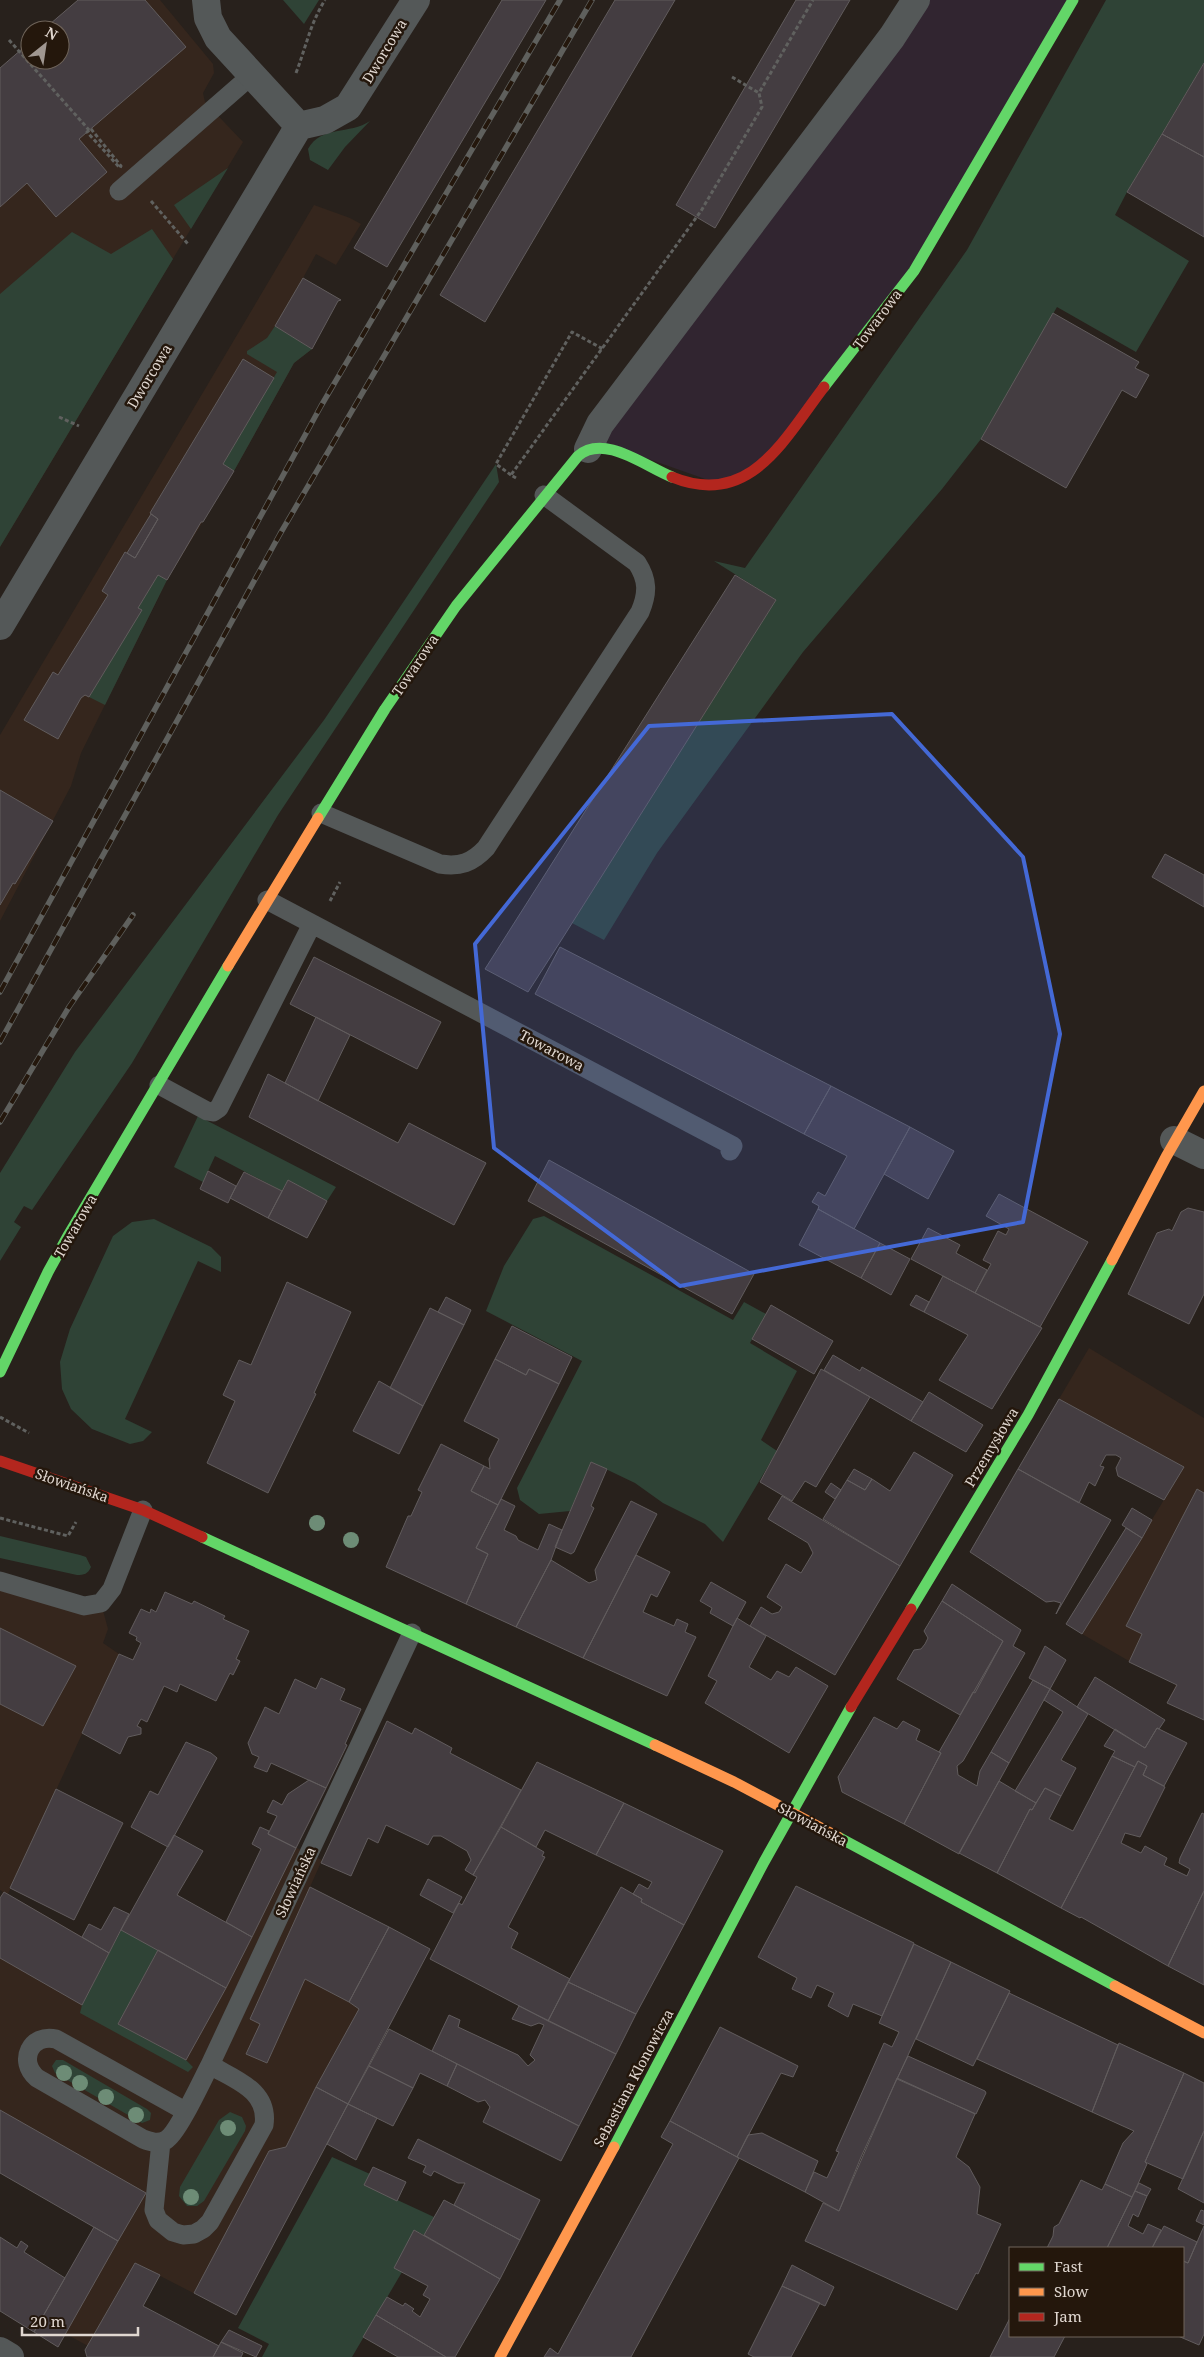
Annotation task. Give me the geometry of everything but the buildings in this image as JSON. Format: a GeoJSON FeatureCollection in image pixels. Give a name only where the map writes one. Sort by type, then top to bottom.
{"type":"FeatureCollection","features":[{"type":"Feature","properties":{"kind":"street"},"geometry":{"type":"LineString","coordinates":[[206,0],[208,18],[218,38],[299,126]]}},
{"type":"Feature","properties":{"kind":"street","name":"Dworcowa"},"geometry":{"type":"LineString","coordinates":[[0,626],[299,126],[325,120],[348,107],[416,0]]}},
{"type":"Feature","properties":{"kind":"street","name":"Towarowa"},"geometry":{"type":"LineString","coordinates":[[588,449],[600,424],[892,38],[916,0]]}},
{"type":"Feature","properties":{"kind":"street","name":"Towarowa"},"geometry":{"type":"LineString","coordinates":[[0,1372],[48,1272],[267,900],[385,709],[481,572],[571,463],[588,449],[603,447],[614,450],[677,480],[700,487],[725,486],[748,477],[766,462],[914,270],[1073,0]]}},
{"type":"Feature","properties":{"kind":"street","name":"Przemysłowa"},"geometry":{"type":"LineString","coordinates":[[792,1812],[813,1773],[1054,1368],[1174,1140],[1204,1091]]}},
{"type":"Feature","properties":{"kind":"street"},"geometry":{"type":"LineString","coordinates":[[1174,1140],[1204,1155]]}},
{"type":"Feature","properties":{"kind":"street","name":"Słowiańska"},"geometry":{"type":"LineString","coordinates":[[0,1461],[143,1510],[734,1782],[1204,2033]]}},
{"type":"Feature","properties":{"kind":"street","name":"Sebastiana Klonowicza"},"geometry":{"type":"LineString","coordinates":[[500,2357],[546,2277],[792,1812]]}},
{"type":"Feature","properties":{"kind":"street"},"geometry":{"type":"LineString","coordinates":[[0,2351],[10,2357]]}},
{"type":"Feature","properties":{"kind":"lane"},"geometry":{"type":"LineString","coordinates":[[126,185],[252,75]]}},
{"type":"Feature","properties":{"kind":"lane"},"geometry":{"type":"LineString","coordinates":[[321,813],[440,864],[453,866],[466,864],[478,857],[486,848],[640,612],[646,599],[647,587],[644,574],[638,563],[544,496]]}},
{"type":"Feature","properties":{"kind":"lane","name":"Towarowa"},"geometry":{"type":"LineString","coordinates":[[267,900],[733,1146],[730,1151]]}},
{"type":"Feature","properties":{"kind":"lane"},"geometry":{"type":"LineString","coordinates":[[159,1085],[207,1111],[217,1110],[312,924]]}},
{"type":"Feature","properties":{"kind":"lane"},"geometry":{"type":"LineString","coordinates":[[0,1581],[84,1606],[101,1603],[112,1589],[143,1510]]}},
{"type":"Feature","properties":{"kind":"lane","name":"Słowiańska"},"geometry":{"type":"LineString","coordinates":[[168,2136],[185,2112],[210,2065],[412,1633]]}},
{"type":"Feature","properties":{"kind":"lane"},"geometry":{"type":"LineString","coordinates":[[185,2112],[56,2039],[42,2038],[31,2046],[28,2053],[28,2066],[37,2078],[143,2140],[150,2142],[168,2136],[154,2210],[164,2228],[183,2235],[194,2234],[210,2222],[264,2125],[266,2115],[264,2105],[258,2096],[210,2065]]}},
{"type":"Feature","properties":{"kind":"path"},"geometry":{"type":"LineString","coordinates":[[293,78],[309,39],[310,28],[325,0]]}},
{"type":"Feature","properties":{"kind":"path"},"geometry":{"type":"LineString","coordinates":[[511,475],[701,211],[762,107],[760,93],[813,0]]}},
{"type":"Feature","properties":{"kind":"path"},"geometry":{"type":"LineString","coordinates":[[9,40],[89,130],[91,129],[121,166],[120,168],[87,132],[89,130]]}},
{"type":"Feature","properties":{"kind":"path"},"geometry":{"type":"LineString","coordinates":[[732,77],[760,93]]}},
{"type":"Feature","properties":{"kind":"path"},"geometry":{"type":"LineString","coordinates":[[126,185],[194,250]]}},
{"type":"Feature","properties":{"kind":"path"},"geometry":{"type":"LineString","coordinates":[[544,496],[496,464],[572,332],[602,349]]}},
{"type":"Feature","properties":{"kind":"path"},"geometry":{"type":"LineString","coordinates":[[59,417],[86,429]]}},
{"type":"Feature","properties":{"kind":"path"},"geometry":{"type":"LineString","coordinates":[[328,906],[340,882]]}},
{"type":"Feature","properties":{"kind":"highlighted area"},"geometry":{"type":"Polygon","coordinates":[[[892,714],[1023,857],[1060,1034],[1023,1222],[680,1286],[494,1148],[475,944],[649,726],[892,714]]]}},
{"type":"Feature","properties":{"kind":"shaded area"},"geometry":{"type":"Polygon","coordinates":[[[78,0],[160,0],[213,64],[214,73],[203,93],[205,102],[243,142],[0,547],[0,68],[20,51],[20,70],[70,70],[70,20],[55,20],[78,0]]]}},
{"type":"Feature","properties":{"kind":"shaded area"},"geometry":{"type":"Polygon","coordinates":[[[916,0],[1073,0],[914,271],[782,443],[725,486],[592,439],[916,0]]]}},
{"type":"Feature","properties":{"kind":"shaded area"},"geometry":{"type":"Polygon","coordinates":[[[314,205],[361,224],[336,265],[316,254],[303,278],[341,300],[338,301],[312,349],[294,363],[234,471],[167,580],[81,753],[71,786],[0,921],[0,735],[314,205]]]}},
{"type":"Feature","properties":{"kind":"shaded area"},"geometry":{"type":"Polygon","coordinates":[[[1089,1348],[1204,1418],[1204,1720],[1167,1703],[1176,1684],[1129,1661],[1082,1634],[1184,1467],[1059,1399],[1089,1348]]]}},
{"type":"Feature","properties":{"kind":"shaded area"},"geometry":{"type":"Polygon","coordinates":[[[0,1581],[101,1603],[108,1629],[103,1643],[119,1654],[8,1894],[109,1952],[174,1835],[203,1851],[177,1895],[226,1922],[261,1849],[252,1844],[260,1827],[269,1831],[268,1834],[322,1860],[310,1887],[430,1949],[236,2315],[135,2263],[88,2346],[66,2334],[58,2347],[34,2332],[94,2227],[0,2173],[0,1898],[3,1892],[0,1890],[0,1581]]]}},
{"type":"Feature","properties":{"kind":"green space"},"geometry":{"type":"Polygon","coordinates":[[[283,0],[319,0],[304,24],[283,0]]]}},
{"type":"Feature","properties":{"kind":"green space"},"geometry":{"type":"Polygon","coordinates":[[[1106,0],[1204,0],[1204,63],[1115,215],[1189,261],[1136,352],[1057,307],[981,439],[942,489],[803,652],[657,853],[604,940],[572,923],[776,600],[714,561],[745,568],[967,250],[1106,0]]]}},
{"type":"Feature","properties":{"kind":"green space"},"geometry":{"type":"Polygon","coordinates":[[[370,121],[345,147],[328,170],[310,160],[308,149],[320,136],[354,128],[370,121]]]}},
{"type":"Feature","properties":{"kind":"green space"},"geometry":{"type":"Polygon","coordinates":[[[228,168],[191,229],[174,205],[228,168]]]}},
{"type":"Feature","properties":{"kind":"green space"},"geometry":{"type":"Polygon","coordinates":[[[152,229],[173,259],[0,547],[0,294],[72,232],[111,254],[152,229]]]}},
{"type":"Feature","properties":{"kind":"green space"},"geometry":{"type":"Polygon","coordinates":[[[275,326],[312,349],[294,363],[234,471],[223,464],[277,372],[247,354],[247,351],[267,338],[275,326]]]}},
{"type":"Feature","properties":{"kind":"green space"},"geometry":{"type":"Polygon","coordinates":[[[496,464],[499,482],[278,815],[132,1063],[32,1210],[24,1206],[14,1222],[21,1227],[0,1261],[0,1173],[75,1052],[324,720],[496,464]]]}},
{"type":"Feature","properties":{"kind":"green space"},"geometry":{"type":"Polygon","coordinates":[[[158,575],[167,580],[105,705],[89,697],[141,610],[138,608],[158,575]]]}},
{"type":"Feature","properties":{"kind":"green space"},"geometry":{"type":"Polygon","coordinates":[[[198,1116],[336,1187],[327,1201],[288,1180],[282,1191],[215,1156],[203,1182],[174,1167],[198,1116]]]}},
{"type":"Feature","properties":{"kind":"green space"},"geometry":{"type":"Polygon","coordinates":[[[544,1216],[733,1320],[744,1302],[766,1314],[750,1343],[797,1371],[761,1440],[777,1451],[723,1542],[705,1524],[663,1503],[635,1483],[591,1462],[570,1511],[539,1514],[520,1500],[517,1488],[582,1361],[486,1311],[504,1266],[533,1219],[544,1216]]]}},
{"type":"Feature","properties":{"kind":"green space"},"geometry":{"type":"Polygon","coordinates":[[[154,1219],[211,1247],[221,1257],[221,1272],[198,1261],[125,1419],[152,1432],[143,1441],[130,1444],[92,1429],[71,1409],[62,1389],[60,1362],[70,1329],[113,1236],[132,1222],[154,1219]]]}},
{"type":"Feature","properties":{"kind":"green space"},"geometry":{"type":"Polygon","coordinates":[[[0,1536],[86,1557],[91,1567],[86,1574],[77,1575],[0,1558],[0,1536]]]}},
{"type":"Feature","properties":{"kind":"green space"},"geometry":{"type":"Polygon","coordinates":[[[121,1930],[158,1950],[118,2024],[186,2060],[193,2067],[188,2072],[80,2013],[82,2005],[121,1930]]]}},
{"type":"Feature","properties":{"kind":"green space"},"geometry":{"type":"Polygon","coordinates":[[[56,2060],[63,2060],[147,2109],[151,2113],[150,2120],[142,2123],[55,2073],[52,2066],[56,2060]]]}},
{"type":"Feature","properties":{"kind":"green space"},"geometry":{"type":"Polygon","coordinates":[[[230,2112],[242,2117],[246,2126],[245,2131],[204,2201],[197,2206],[187,2206],[179,2196],[180,2187],[219,2120],[230,2112]]]}},
{"type":"Feature","properties":{"kind":"green space"},"geometry":{"type":"Polygon","coordinates":[[[332,2157],[370,2174],[365,2185],[434,2217],[424,2235],[414,2230],[402,2272],[352,2357],[262,2357],[269,2344],[238,2328],[332,2157]]]}},
{"type":"Feature","properties":{"kind":"railway"},"geometry":{"type":"LineString","coordinates":[[0,992],[321,406],[560,0]]}},
{"type":"Feature","properties":{"kind":"railway"},"geometry":{"type":"LineString","coordinates":[[0,1042],[280,534],[592,0]]}},
{"type":"Feature","properties":{"kind":"railway"},"geometry":{"type":"LineString","coordinates":[[0,1122],[69,1007],[133,915]]}},
{"type":"Feature","properties":{"kind":"traffic: fast"},"geometry":{"type":"LineString","coordinates":[[824,387],[914,271],[1073,0]]}},
{"type":"Feature","properties":{"kind":"traffic: fast"},"geometry":{"type":"LineString","coordinates":[[318,818],[385,709],[456,606],[578,456],[588,450],[600,448],[612,450],[625,454],[672,477]]}},
{"type":"Feature","properties":{"kind":"traffic: fast"},"geometry":{"type":"LineString","coordinates":[[0,1372],[48,1272],[69,1234],[228,966]]}},
{"type":"Feature","properties":{"kind":"traffic: fast"},"geometry":{"type":"LineString","coordinates":[[911,1609],[1028,1415],[1112,1260]]}},
{"type":"Feature","properties":{"kind":"traffic: fast"},"geometry":{"type":"LineString","coordinates":[[202,1537],[655,1745]]}},
{"type":"Feature","properties":{"kind":"traffic: fast"},"geometry":{"type":"LineString","coordinates":[[614,2147],[764,1862],[851,1707]]}},
{"type":"Feature","properties":{"kind":"traffic: fast"},"geometry":{"type":"LineString","coordinates":[[838,1837],[1115,1986]]}},
{"type":"Feature","properties":{"kind":"traffic: slow"},"geometry":{"type":"LineString","coordinates":[[228,966],[318,818]]}},
{"type":"Feature","properties":{"kind":"traffic: slow"},"geometry":{"type":"LineString","coordinates":[[1112,1260],[1166,1157],[1204,1091]]}},
{"type":"Feature","properties":{"kind":"traffic: slow"},"geometry":{"type":"LineString","coordinates":[[655,1745],[734,1782],[838,1837]]}},
{"type":"Feature","properties":{"kind":"traffic: slow"},"geometry":{"type":"LineString","coordinates":[[1115,1986],[1204,2033]]}},
{"type":"Feature","properties":{"kind":"traffic: slow"},"geometry":{"type":"LineString","coordinates":[[500,2357],[614,2147]]}},
{"type":"Feature","properties":{"kind":"traffic: jam"},"geometry":{"type":"LineString","coordinates":[[672,477],[699,484],[723,484],[744,476],[779,447],[824,387]]}},
{"type":"Feature","properties":{"kind":"traffic: jam"},"geometry":{"type":"LineString","coordinates":[[0,1461],[143,1510],[202,1537]]}},
{"type":"Feature","properties":{"kind":"traffic: jam"},"geometry":{"type":"LineString","coordinates":[[851,1707],[911,1609]]}}]}
